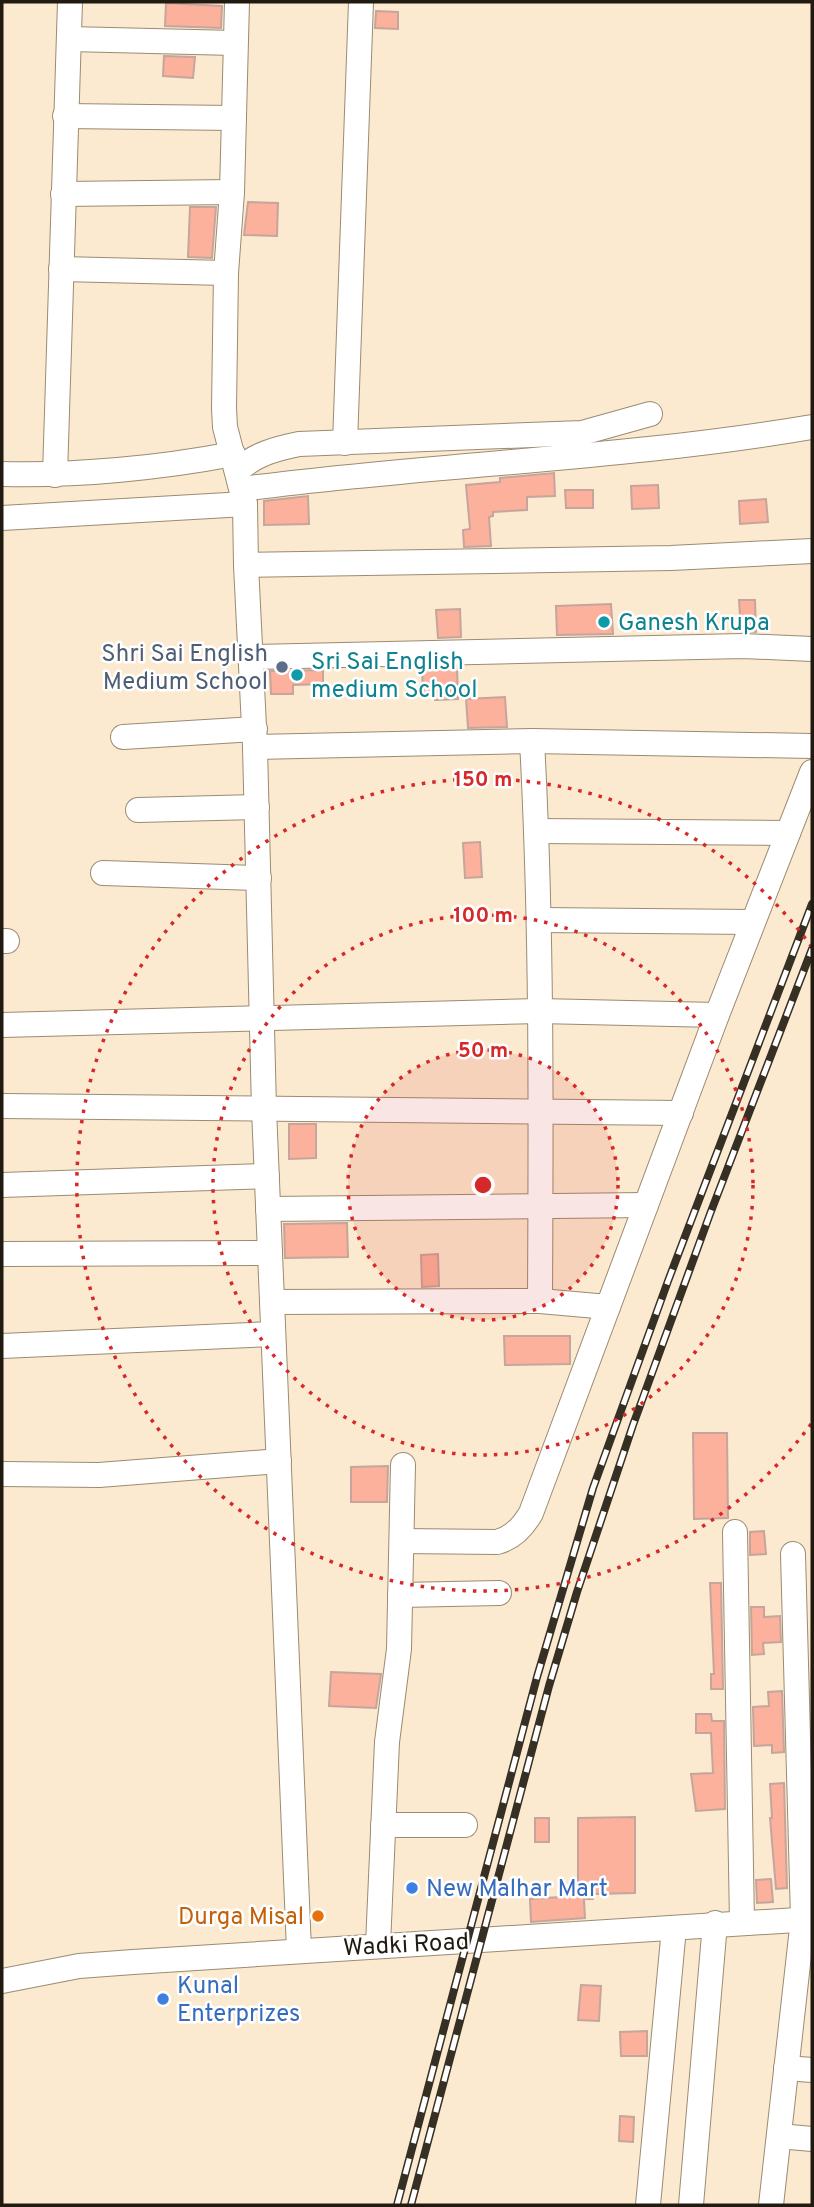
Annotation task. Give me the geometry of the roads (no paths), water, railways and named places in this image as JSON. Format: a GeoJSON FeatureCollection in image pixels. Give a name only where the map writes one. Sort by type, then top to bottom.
{"type":"FeatureCollection","features":[{"type":"Feature","properties":{"kind":"street"},"geometry":{"type":"LineString","coordinates":[[55,475],[70,2]]}},
{"type":"Feature","properties":{"kind":"street"},"geometry":{"type":"LineString","coordinates":[[237,2],[232,192],[226,273],[224,408],[225,427],[240,479],[252,657],[264,1109],[299,1950]]}},
{"type":"Feature","properties":{"kind":"street"},"geometry":{"type":"LineString","coordinates":[[345,443],[361,2]]}},
{"type":"Feature","properties":{"kind":"street"},"geometry":{"type":"LineString","coordinates":[[69,39],[235,43]]}},
{"type":"Feature","properties":{"kind":"street"},"geometry":{"type":"LineString","coordinates":[[65,116],[234,118]]}},
{"type":"Feature","properties":{"kind":"street"},"geometry":{"type":"LineString","coordinates":[[63,194],[232,192]]}},
{"type":"Feature","properties":{"kind":"street"},"geometry":{"type":"LineString","coordinates":[[61,270],[226,273]]}},
{"type":"Feature","properties":{"kind":"street"},"geometry":{"type":"LineString","coordinates":[[240,479],[250,460],[299,444],[582,433],[650,414]]}},
{"type":"Feature","properties":{"kind":"street"},"geometry":{"type":"LineString","coordinates":[[2,518],[240,479],[344,476],[726,442],[812,426]]}},
{"type":"Feature","properties":{"kind":"street"},"geometry":{"type":"LineString","coordinates":[[2,474],[55,475],[207,459],[240,479]]}},
{"type":"Feature","properties":{"kind":"street"},"geometry":{"type":"LineString","coordinates":[[246,565],[657,558],[812,551]]}},
{"type":"Feature","properties":{"kind":"street"},"geometry":{"type":"LineString","coordinates":[[252,657],[743,646],[812,649]]}},
{"type":"Feature","properties":{"kind":"street"},"geometry":{"type":"LineString","coordinates":[[123,737],[812,746]]}},
{"type":"Feature","properties":{"kind":"street"},"geometry":{"type":"LineString","coordinates":[[533,741],[541,1112],[540,1301]]}},
{"type":"Feature","properties":{"kind":"street"},"geometry":{"type":"LineString","coordinates":[[402,1541],[497,1542],[506,1540],[524,1525],[531,1513],[752,922],[812,772]]}},
{"type":"Feature","properties":{"kind":"street"},"geometry":{"type":"LineString","coordinates":[[138,810],[257,807]]}},
{"type":"Feature","properties":{"kind":"street"},"geometry":{"type":"LineString","coordinates":[[537,831],[788,832]]}},
{"type":"Feature","properties":{"kind":"street"},"geometry":{"type":"LineString","coordinates":[[103,873],[258,878]]}},
{"type":"Feature","properties":{"kind":"street"},"geometry":{"type":"LineString","coordinates":[[538,920],[752,922]]}},
{"type":"Feature","properties":{"kind":"street"},"geometry":{"type":"LineString","coordinates":[[2,1025],[539,1012],[717,1015]]}},
{"type":"Feature","properties":{"kind":"street"},"geometry":{"type":"LineString","coordinates":[[2,1106],[681,1113]]}},
{"type":"Feature","properties":{"kind":"street"},"geometry":{"type":"LineString","coordinates":[[2,1185],[267,1177]]}},
{"type":"Feature","properties":{"kind":"street"},"geometry":{"type":"LineString","coordinates":[[268,1209],[646,1205]]}},
{"type":"Feature","properties":{"kind":"street"},"geometry":{"type":"LineString","coordinates":[[2,1254],[270,1253]]}},
{"type":"Feature","properties":{"kind":"street"},"geometry":{"type":"LineString","coordinates":[[272,1302],[540,1301],[608,1307]]}},
{"type":"Feature","properties":{"kind":"street"},"geometry":{"type":"LineString","coordinates":[[2,1346],[273,1334]]}},
{"type":"Feature","properties":{"kind":"street"},"geometry":{"type":"LineString","coordinates":[[2,1474],[99,1475],[279,1461]]}},
{"type":"Feature","properties":{"kind":"street"},"geometry":{"type":"LineString","coordinates":[[378,1945],[387,1742],[399,1649],[403,1465]]}},
{"type":"Feature","properties":{"kind":"street"},"geometry":{"type":"LineString","coordinates":[[735,1532],[742,1922]]}},
{"type":"Feature","properties":{"kind":"street"},"geometry":{"type":"LineString","coordinates":[[771,2205],[786,2068],[808,1919],[793,1554]]}},
{"type":"Feature","properties":{"kind":"street"},"geometry":{"type":"LineString","coordinates":[[400,1595],[499,1593]]}},
{"type":"Feature","properties":{"kind":"street"},"geometry":{"type":"LineString","coordinates":[[383,1825],[465,1825]]}},
{"type":"Feature","properties":{"kind":"street","name":"Wadki Road"},"geometry":{"type":"LineString","coordinates":[[2,1981],[79,1966],[808,1919]]}},
{"type":"Feature","properties":{"kind":"street"},"geometry":{"type":"LineString","coordinates":[[691,2205],[715,1923]]}},
{"type":"Feature","properties":{"kind":"street"},"geometry":{"type":"LineString","coordinates":[[648,2205],[674,1928]]}},
{"type":"Feature","properties":{"kind":"street"},"geometry":{"type":"LineString","coordinates":[[786,2068],[812,2070]]}},
{"type":"Feature","properties":{"kind":"street"},"geometry":{"type":"LineString","coordinates":[[779,2136],[812,2139]]}},
{"type":"Feature","properties":{"kind":"railway"},"geometry":{"type":"LineString","coordinates":[[397,2205],[537,1677],[593,1488],[668,1281],[812,904]]}},
{"type":"Feature","properties":{"kind":"railway"},"geometry":{"type":"LineString","coordinates":[[411,2205],[549,1686],[577,1592],[633,1425],[710,1214],[812,949]]}},
{"type":"Feature","properties":{"kind":"place","name":"Ganesh Krupa"},"geometry":{"type":"Point","coordinates":[604,622]}},
{"type":"Feature","properties":{"kind":"place","name":"Shri Sai English Medium School"},"geometry":{"type":"Point","coordinates":[282,667]}},
{"type":"Feature","properties":{"kind":"place","name":"Sri Sai English medium School"},"geometry":{"type":"Point","coordinates":[297,675]}},
{"type":"Feature","properties":{"kind":"place","name":"New Malhar Mart"},"geometry":{"type":"Point","coordinates":[412,1888]}},
{"type":"Feature","properties":{"kind":"place","name":"Durga Misal"},"geometry":{"type":"Point","coordinates":[318,1916]}},
{"type":"Feature","properties":{"kind":"place","name":"Kunal Enterprizes"},"geometry":{"type":"Point","coordinates":[163,1999]}}]}
